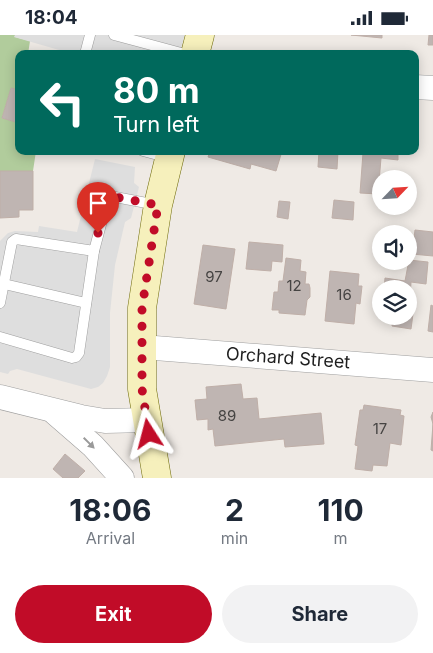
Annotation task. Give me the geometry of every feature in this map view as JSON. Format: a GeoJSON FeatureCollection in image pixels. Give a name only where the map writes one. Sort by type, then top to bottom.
{"type":"FeatureCollection","features":[{"type":"Feature","properties":{"kind":"main road"},"geometry":{"type":"LineString","coordinates":[[196,50],[200,35]]}},
{"type":"Feature","properties":{"kind":"main road"},"geometry":{"type":"LineString","coordinates":[[157,478],[142,389],[142,308],[158,205],[161,155]]}},
{"type":"Feature","properties":{"kind":"street"},"geometry":{"type":"LineString","coordinates":[[419,87],[433,88]]}},
{"type":"Feature","properties":{"kind":"street","name":"Orchard Street"},"geometry":{"type":"LineString","coordinates":[[142,347],[433,370]]}},
{"type":"Feature","properties":{"kind":"street"},"geometry":{"type":"LineString","coordinates":[[0,397],[54,412],[105,421],[147,420]]}},
{"type":"Feature","properties":{"kind":"street"},"geometry":{"type":"LineString","coordinates":[[54,412],[93,446],[122,478]]}},
{"type":"Feature","properties":{"kind":"lane"},"geometry":{"type":"LineString","coordinates":[[86,50],[90,35]]}},
{"type":"Feature","properties":{"kind":"lane"},"geometry":{"type":"LineString","coordinates":[[114,35],[170,50]]}},
{"type":"Feature","properties":{"kind":"lane"},"geometry":{"type":"LineString","coordinates":[[0,337],[72,358],[76,357],[79,353],[94,251],[108,198],[110,196],[158,205]]}},
{"type":"Feature","properties":{"kind":"lane"},"geometry":{"type":"LineString","coordinates":[[0,303],[12,242],[16,239],[94,251]]}},
{"type":"Feature","properties":{"kind":"lane"},"geometry":{"type":"LineString","coordinates":[[4,284],[86,303]]}},
{"type":"Feature","properties":{"kind":"green space"},"geometry":{"type":"Polygon","coordinates":[[[0,35],[15,35],[15,37],[30,41],[29,50],[15,50],[15,89],[11,88],[2,118],[15,122],[15,155],[35,155],[33,171],[0,171],[0,35]]]}},
{"type":"Feature","properties":{"kind":"shaded area"},"geometry":{"type":"Polygon","coordinates":[[[15,35],[185,35],[180,50],[59,50],[14,37],[15,35]]]}},
{"type":"Feature","properties":{"kind":"shaded area"},"geometry":{"type":"Polygon","coordinates":[[[95,159],[135,167],[134,183],[139,187],[131,218],[125,222],[115,265],[110,313],[110,367],[107,376],[103,383],[91,389],[17,369],[10,371],[8,374],[0,372],[0,241],[8,233],[15,231],[38,232],[39,226],[77,232],[95,159]]]}},
{"type":"Feature","properties":{"kind":"building"},"geometry":{"type":"Polygon","coordinates":[[[351,35],[382,35],[382,38],[351,35]]]}},
{"type":"Feature","properties":{"kind":"building"},"geometry":{"type":"Polygon","coordinates":[[[429,35],[433,35],[433,45],[428,45],[429,35]]]}},
{"type":"Feature","properties":{"kind":"building"},"geometry":{"type":"Polygon","coordinates":[[[11,88],[15,89],[15,122],[2,118],[11,88]]]}},
{"type":"Feature","properties":{"kind":"building"},"geometry":{"type":"Polygon","coordinates":[[[209,155],[281,155],[276,171],[251,164],[250,169],[208,157],[209,155]]]}},
{"type":"Feature","properties":{"kind":"building"},"geometry":{"type":"Polygon","coordinates":[[[319,155],[338,155],[337,169],[318,167],[319,155]]]}},
{"type":"Feature","properties":{"kind":"building"},"geometry":{"type":"Polygon","coordinates":[[[363,155],[398,155],[398,160],[381,158],[380,170],[372,170],[372,194],[360,193],[363,155]]]}},
{"type":"Feature","properties":{"kind":"building"},"geometry":{"type":"Polygon","coordinates":[[[0,171],[33,171],[33,210],[19,210],[19,217],[0,218],[0,171]]]}},
{"type":"Feature","properties":{"kind":"building"},"geometry":{"type":"Polygon","coordinates":[[[334,200],[354,202],[353,220],[332,218],[334,200]]]}},
{"type":"Feature","properties":{"kind":"building"},"geometry":{"type":"Polygon","coordinates":[[[279,201],[290,202],[288,219],[277,217],[279,201]]]}},
{"type":"Feature","properties":{"kind":"building"},"geometry":{"type":"Polygon","coordinates":[[[417,230],[433,232],[433,256],[417,254],[417,230]]]}},
{"type":"Feature","properties":{"kind":"building"},"geometry":{"type":"Polygon","coordinates":[[[249,242],[283,245],[282,262],[272,261],[271,271],[246,269],[249,242]]]}},
{"type":"Feature","properties":{"kind":"building"},"geometry":{"type":"Polygon","coordinates":[[[203,245],[235,249],[226,309],[194,304],[203,245]]]}},
{"type":"Feature","properties":{"kind":"building"},"geometry":{"type":"Polygon","coordinates":[[[286,258],[301,260],[300,271],[306,272],[305,284],[309,284],[310,297],[307,300],[305,315],[279,313],[279,310],[272,310],[274,292],[278,292],[279,281],[283,281],[286,258]]]}},
{"type":"Feature","properties":{"kind":"building"},"geometry":{"type":"Polygon","coordinates":[[[417,261],[428,262],[426,284],[417,283],[417,280],[405,280],[407,270],[417,270],[417,261]]]}},
{"type":"Feature","properties":{"kind":"building"},"geometry":{"type":"Polygon","coordinates":[[[330,271],[359,274],[358,286],[362,286],[360,304],[356,303],[354,324],[325,321],[330,271]]]}},
{"type":"Feature","properties":{"kind":"building"},"geometry":{"type":"Polygon","coordinates":[[[431,305],[433,306],[433,332],[428,331],[431,305]]]}},
{"type":"Feature","properties":{"kind":"building"},"geometry":{"type":"Polygon","coordinates":[[[392,325],[412,325],[411,329],[392,325]]]}},
{"type":"Feature","properties":{"kind":"building"},"geometry":{"type":"Polygon","coordinates":[[[241,384],[243,399],[257,398],[259,419],[321,413],[324,444],[285,447],[284,439],[215,446],[213,429],[208,430],[208,419],[197,420],[195,400],[207,399],[206,387],[241,384]]]}},
{"type":"Feature","properties":{"kind":"building"},"geometry":{"type":"Polygon","coordinates":[[[364,405],[401,410],[400,415],[404,416],[401,445],[390,443],[387,466],[373,465],[372,471],[355,469],[358,446],[355,445],[360,410],[363,410],[364,405]]]}},
{"type":"Feature","properties":{"kind":"building"},"geometry":{"type":"Polygon","coordinates":[[[433,424],[433,451],[431,450],[433,424]]]}},
{"type":"Feature","properties":{"kind":"building"},"geometry":{"type":"Polygon","coordinates":[[[65,454],[85,471],[78,478],[63,478],[53,469],[65,454]]]}},
{"type":"Feature","properties":{"kind":"route"},"geometry":{"type":"LineString","coordinates":[[98,233],[110,196],[113,195],[158,205],[142,308],[142,389],[149,434]]}}]}
